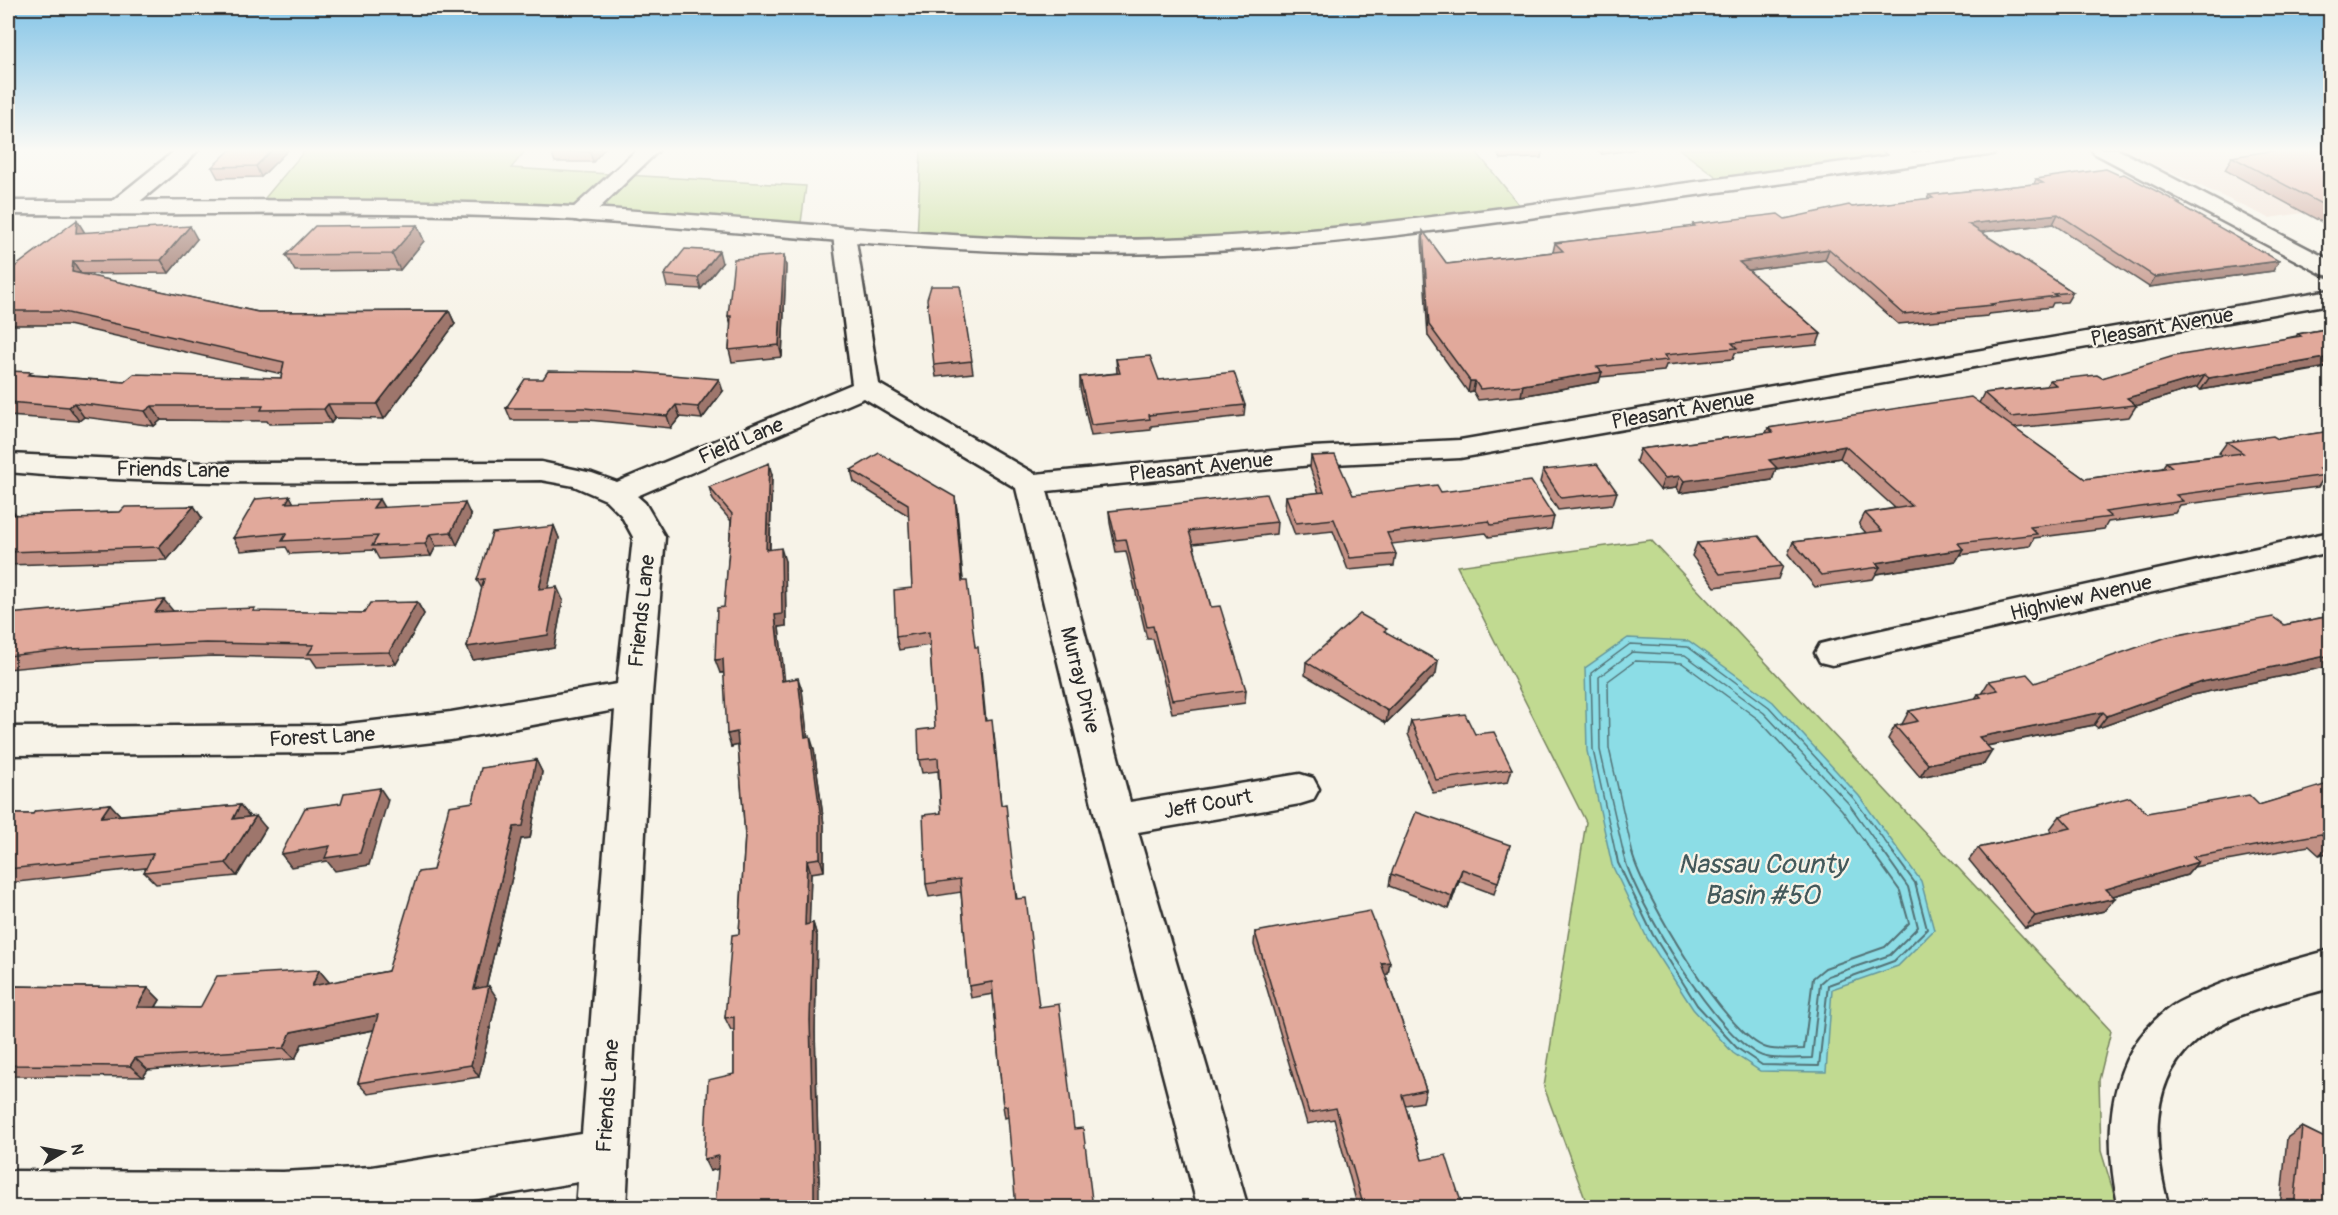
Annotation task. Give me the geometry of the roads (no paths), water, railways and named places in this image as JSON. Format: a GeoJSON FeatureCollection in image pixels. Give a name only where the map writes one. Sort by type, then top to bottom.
{"type":"FeatureCollection","features":[{"type":"Feature","properties":{"kind":"street"},"geometry":{"type":"LineString","coordinates":[[580,214],[589,206]]}},
{"type":"Feature","properties":{"kind":"street"},"geometry":{"type":"LineString","coordinates":[[8,208],[436,209],[580,214],[918,241],[1050,246],[1164,246],[1289,240],[1465,221],[1566,206]]}},
{"type":"Feature","properties":{"kind":"street"},"geometry":{"type":"LineString","coordinates":[[2210,206],[2331,269]]}},
{"type":"Feature","properties":{"kind":"street"},"geometry":{"type":"LineString","coordinates":[[844,235],[866,388],[1030,484]]}},
{"type":"Feature","properties":{"kind":"street","name":"Pleasant Avenue"},"geometry":{"type":"LineString","coordinates":[[1030,484],[1312,456],[1460,449],[2331,297]]}},
{"type":"Feature","properties":{"kind":"street","name":"Field Lane"},"geometry":{"type":"LineString","coordinates":[[617,493],[866,388]]}},
{"type":"Feature","properties":{"kind":"street","name":"Friends Lane"},"geometry":{"type":"LineString","coordinates":[[8,463],[74,469],[200,471],[541,471],[582,479],[617,493],[634,510],[649,537],[634,694],[601,1208]]}},
{"type":"Feature","properties":{"kind":"street","name":"Murray Drive"},"geometry":{"type":"LineString","coordinates":[[1030,484],[1116,820],[1223,1208]]}},
{"type":"Feature","properties":{"kind":"street","name":"Highview Avenue"},"geometry":{"type":"LineString","coordinates":[[1832,653],[2331,542]]}},
{"type":"Feature","properties":{"kind":"street","name":"Forest Lane"},"geometry":{"type":"LineString","coordinates":[[8,741],[339,740],[452,726],[634,694]]}},
{"type":"Feature","properties":{"kind":"street","name":"Jeff Court"},"geometry":{"type":"LineString","coordinates":[[1116,820],[1300,789]]}},
{"type":"Feature","properties":{"kind":"street"},"geometry":{"type":"LineString","coordinates":[[2144,1208],[2136,1180],[2133,1136],[2136,1096],[2152,1057],[2186,1022],[2235,997],[2331,969]]}},
{"type":"Feature","properties":{"kind":"street"},"geometry":{"type":"LineString","coordinates":[[8,1196],[283,1197],[372,1192],[604,1154]]}},
{"type":"Feature","properties":{"kind":"water","name":"Nassau County Basin #50"},"geometry":{"type":"Polygon","coordinates":[[[1628,638],[1689,641],[1773,702],[1859,796],[1921,881],[1934,930],[1898,966],[1832,989],[1826,1072],[1760,1071],[1733,1053],[1693,1009],[1647,938],[1612,865],[1587,751],[1585,668],[1628,638]]]}}]}
